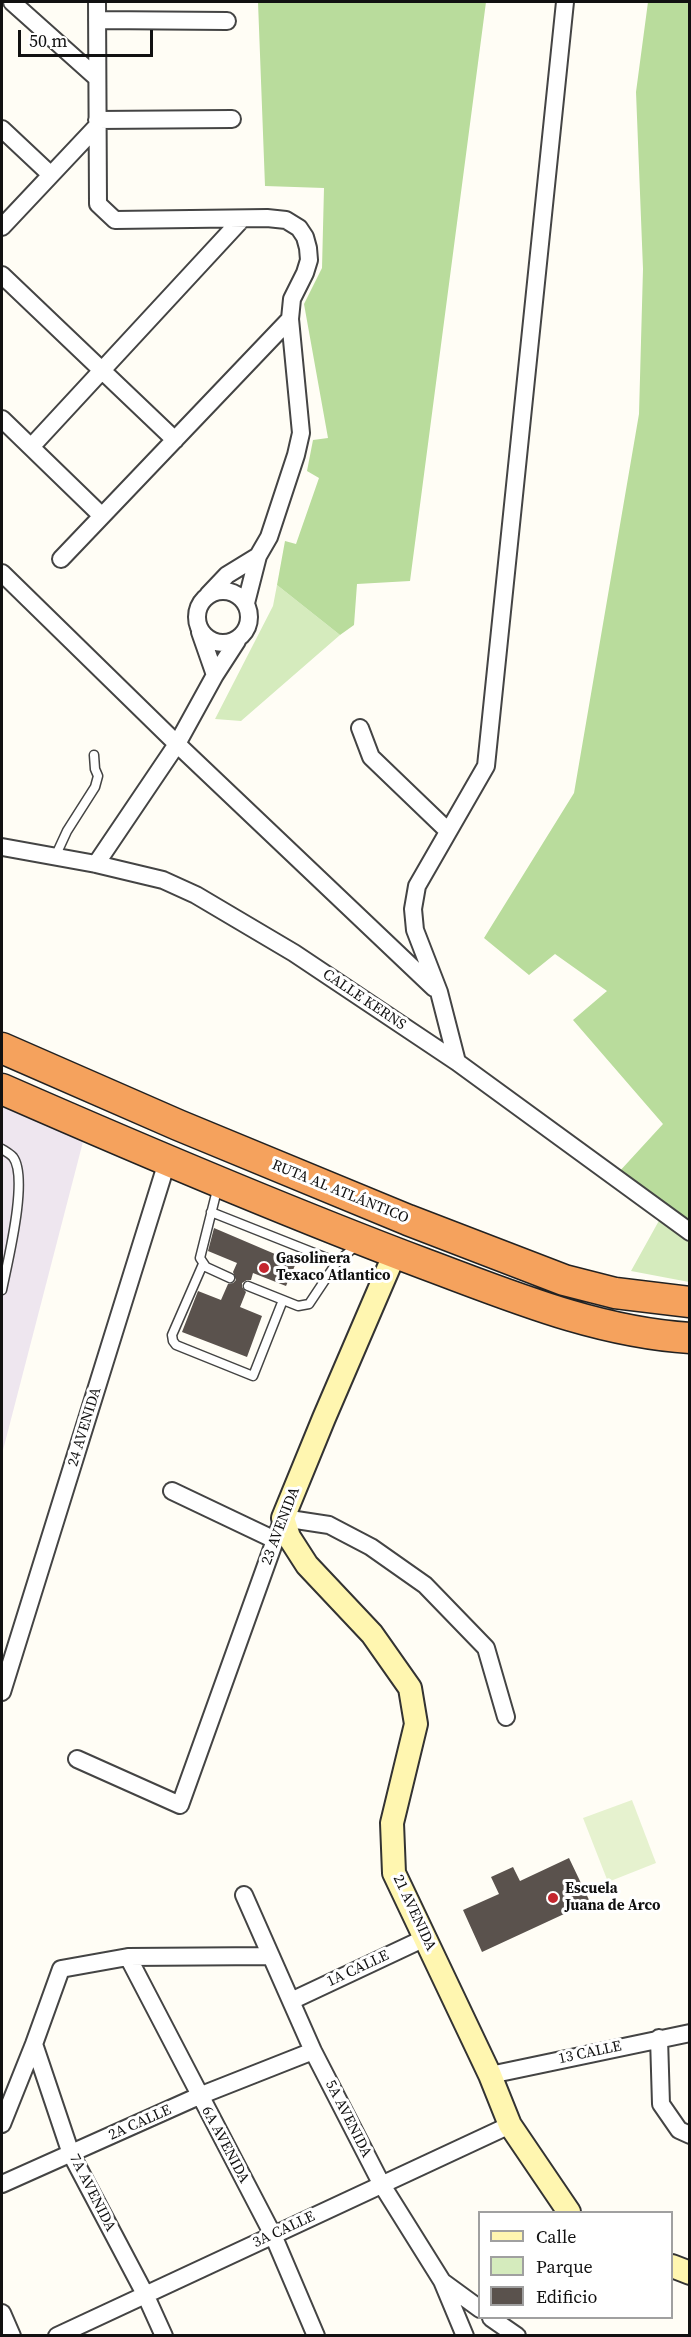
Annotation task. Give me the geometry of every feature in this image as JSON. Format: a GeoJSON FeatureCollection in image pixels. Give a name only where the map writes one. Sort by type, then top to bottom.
{"type":"FeatureCollection","features":[{"type":"Feature","properties":{"kind":"highway","name":"RUTA AL ATLÁNTICO"},"geometry":{"type":"LineString","coordinates":[[2,1048],[178,1125],[397,1216],[564,1280],[615,1293],[690,1302]]}},
{"type":"Feature","properties":{"kind":"highway"},"geometry":{"type":"LineString","coordinates":[[2,1089],[167,1162],[364,1241],[560,1314],[613,1327],[690,1338]]}},
{"type":"Feature","properties":{"kind":"street"},"geometry":{"type":"LineString","coordinates":[[12,2],[98,78]]}},
{"type":"Feature","properties":{"kind":"street"},"geometry":{"type":"LineString","coordinates":[[96,864],[177,744],[215,675],[249,624],[246,603],[258,556],[269,537],[301,433],[290,319],[292,299],[309,260],[305,237],[299,228],[286,220],[267,218],[115,220],[98,204],[97,2]]}},
{"type":"Feature","properties":{"kind":"street"},"geometry":{"type":"LineString","coordinates":[[457,1062],[439,992],[415,930],[412,909],[417,886],[486,766],[565,2]]}},
{"type":"Feature","properties":{"kind":"street"},"geometry":{"type":"LineString","coordinates":[[97,20],[227,21]]}},
{"type":"Feature","properties":{"kind":"street"},"geometry":{"type":"LineString","coordinates":[[2,227],[98,122],[232,120]]}},
{"type":"Feature","properties":{"kind":"street"},"geometry":{"type":"LineString","coordinates":[[2,129],[51,175]]}},
{"type":"Feature","properties":{"kind":"street"},"geometry":{"type":"LineString","coordinates":[[31,447],[242,219]]}},
{"type":"Feature","properties":{"kind":"street"},"geometry":{"type":"LineString","coordinates":[[2,275],[175,440]]}},
{"type":"Feature","properties":{"kind":"street"},"geometry":{"type":"LineString","coordinates":[[61,559],[290,319]]}},
{"type":"Feature","properties":{"kind":"street"},"geometry":{"type":"LineString","coordinates":[[2,418],[102,516]]}},
{"type":"Feature","properties":{"kind":"street"},"geometry":{"type":"LineString","coordinates":[[215,675],[196,622],[197,612],[201,602],[227,575],[258,556]]}},
{"type":"Feature","properties":{"kind":"street"},"geometry":{"type":"LineString","coordinates":[[2,573],[177,744],[439,992]]}},
{"type":"Feature","properties":{"kind":"street"},"geometry":{"type":"LineString","coordinates":[[208,595],[218,591],[229,591],[246,603]]}},
{"type":"Feature","properties":{"kind":"street"},"geometry":{"type":"LineString","coordinates":[[200,632],[207,639],[217,643],[227,644],[237,641]]}},
{"type":"Feature","properties":{"kind":"street"},"geometry":{"type":"LineString","coordinates":[[360,728],[371,757],[448,831]]}},
{"type":"Feature","properties":{"kind":"street","name":"CALLE KERNS"},"geometry":{"type":"LineString","coordinates":[[2,847],[96,864],[163,880],[196,895],[294,953],[457,1062],[690,1232]]}},
{"type":"Feature","properties":{"kind":"street","name":"24 AVENIDA"},"geometry":{"type":"LineString","coordinates":[[2,1692],[167,1162]]}},
{"type":"Feature","properties":{"kind":"street","name":"23 AVENIDA"},"geometry":{"type":"LineString","coordinates":[[77,1759],[180,1805],[283,1518],[396,1253]]}},
{"type":"Feature","properties":{"kind":"street"},"geometry":{"type":"LineString","coordinates":[[172,1491],[275,1540]]}},
{"type":"Feature","properties":{"kind":"street"},"geometry":{"type":"LineString","coordinates":[[283,1518],[329,1525],[371,1547],[425,1585],[486,1648],[506,1717]]}},
{"type":"Feature","properties":{"kind":"street","name":"21 AVENIDA"},"geometry":{"type":"LineString","coordinates":[[283,1518],[289,1537],[307,1565],[372,1634],[410,1688],[416,1724],[392,1823],[394,1873],[490,2075],[510,2125],[568,2211]]}},
{"type":"Feature","properties":{"kind":"street","name":"5A AVENIDA"},"geometry":{"type":"LineString","coordinates":[[244,1895],[313,2052],[382,2185],[442,2282],[465,2336]]}},
{"type":"Feature","properties":{"kind":"street","name":"1A CALLE"},"geometry":{"type":"LineString","coordinates":[[291,2001],[425,1938]]}},
{"type":"Feature","properties":{"kind":"street"},"geometry":{"type":"LineString","coordinates":[[2,2124],[34,2044],[60,1969],[128,1957],[271,1956]]}},
{"type":"Feature","properties":{"kind":"street","name":"6A AVENIDA"},"geometry":{"type":"LineString","coordinates":[[128,1957],[273,2235],[315,2336]]}},
{"type":"Feature","properties":{"kind":"street","name":"13 CALLE"},"geometry":{"type":"LineString","coordinates":[[490,2075],[690,2033]]}},
{"type":"Feature","properties":{"kind":"street"},"geometry":{"type":"LineString","coordinates":[[659,2038],[661,2104],[679,2130],[690,2135]]}},
{"type":"Feature","properties":{"kind":"street","name":"7A AVENIDA"},"geometry":{"type":"LineString","coordinates":[[34,2044],[71,2154],[145,2294],[164,2336]]}},
{"type":"Feature","properties":{"kind":"street","name":"2A CALLE"},"geometry":{"type":"LineString","coordinates":[[2,2184],[199,2096],[313,2052]]}},
{"type":"Feature","properties":{"kind":"street","name":"3A CALLE"},"geometry":{"type":"LineString","coordinates":[[57,2336],[510,2125]]}},
{"type":"Feature","properties":{"kind":"street"},"geometry":{"type":"LineString","coordinates":[[673,2266],[690,2273]]}},
{"type":"Feature","properties":{"kind":"street"},"geometry":{"type":"LineString","coordinates":[[442,2282],[478,2308]]}},
{"type":"Feature","properties":{"kind":"street"},"geometry":{"type":"LineString","coordinates":[[2,2313],[12,2336]]}},
{"type":"Feature","properties":{"kind":"street"},"geometry":{"type":"LineString","coordinates":[[492,2319],[517,2336]]}},
{"type":"Feature","properties":{"kind":"lane"},"geometry":{"type":"LineString","coordinates":[[55,857],[67,831],[95,787],[98,776],[94,755]]}},
{"type":"Feature","properties":{"kind":"lane"},"geometry":{"type":"LineString","coordinates":[[2,1149],[13,1156],[17,1167],[18,1214],[2,1290]]}},
{"type":"Feature","properties":{"kind":"lane"},"geometry":{"type":"LineString","coordinates":[[219,1182],[200,1258],[206,1267],[230,1278]]}},
{"type":"Feature","properties":{"kind":"lane"},"geometry":{"type":"LineString","coordinates":[[211,1212],[337,1262]]}},
{"type":"Feature","properties":{"kind":"lane"},"geometry":{"type":"LineString","coordinates":[[248,1286],[298,1306],[309,1304],[337,1262],[364,1241]]}},
{"type":"Feature","properties":{"kind":"lane"},"geometry":{"type":"LineString","coordinates":[[203,1264],[172,1335],[176,1345],[253,1376],[284,1300]]}},
{"type":"Feature","properties":{"kind":"shaded area"},"geometry":{"type":"Polygon","coordinates":[[[2,1101],[85,1134],[2,1454],[2,1101]]]}},
{"type":"Feature","properties":{"kind":"green space"},"geometry":{"type":"Polygon","coordinates":[[[258,2],[486,2],[410,581],[357,584],[354,625],[340,635],[277,585],[285,541],[296,544],[319,478],[307,471],[313,440],[328,438],[304,304],[322,268],[324,188],[265,186],[258,2]]]}},
{"type":"Feature","properties":{"kind":"green space"},"geometry":{"type":"Polygon","coordinates":[[[648,2],[689,2],[689,1226],[618,1173],[663,1124],[573,1020],[607,991],[555,954],[529,975],[484,938],[574,793],[639,414],[643,269],[636,92],[648,2]]]}},
{"type":"Feature","properties":{"kind":"green space"},"geometry":{"type":"Polygon","coordinates":[[[277,585],[340,635],[241,721],[215,719],[273,606],[277,585]]]}},
{"type":"Feature","properties":{"kind":"green space"},"geometry":{"type":"Polygon","coordinates":[[[666,1208],[689,1226],[689,1282],[631,1271],[666,1208]]]}},
{"type":"Feature","properties":{"kind":"green space"},"geometry":{"type":"Polygon","coordinates":[[[632,1800],[656,1863],[608,1882],[583,1818],[632,1800]]]}},
{"type":"Feature","properties":{"kind":"building"},"geometry":{"type":"Polygon","coordinates":[[[214,1228],[296,1263],[286,1286],[253,1273],[251,1280],[242,1283],[246,1292],[240,1307],[262,1316],[247,1357],[182,1332],[198,1291],[221,1300],[228,1284],[236,1280],[233,1272],[237,1263],[208,1251],[214,1228]]]}},
{"type":"Feature","properties":{"kind":"building"},"geometry":{"type":"Polygon","coordinates":[[[569,1858],[590,1902],[482,1952],[463,1910],[499,1894],[491,1877],[513,1867],[520,1881],[569,1858]]]}},
{"type":"Feature","properties":{"kind":"place","name":"Gasolinera Texaco Atlantico"},"geometry":{"type":"Point","coordinates":[264,1268]}},
{"type":"Feature","properties":{"kind":"place","name":"Escuela Juana de Arco"},"geometry":{"type":"Point","coordinates":[553,1898]}}]}
